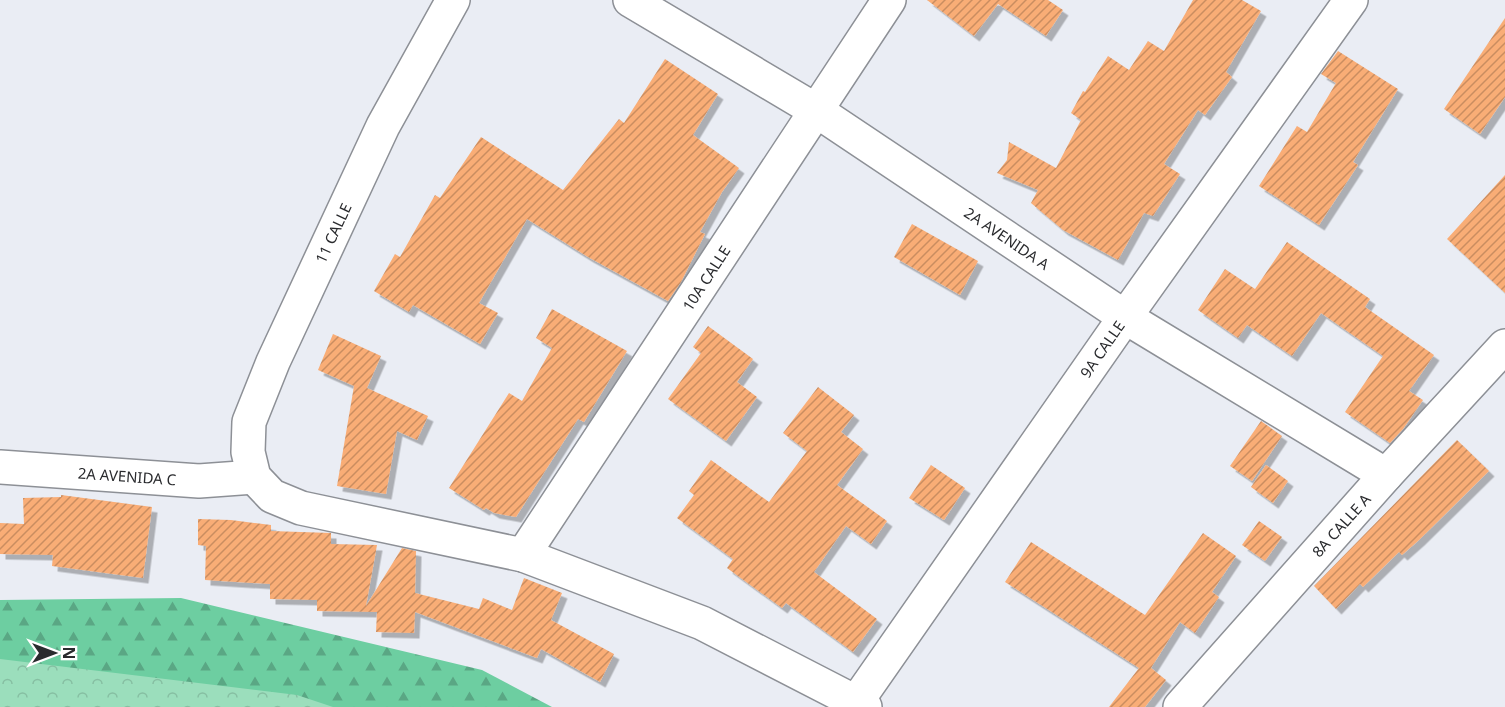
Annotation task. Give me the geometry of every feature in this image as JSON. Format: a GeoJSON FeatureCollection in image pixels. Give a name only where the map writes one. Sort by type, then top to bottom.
{"type":"FeatureCollection","features":[{"type":"Feature","properties":{"kind":"street","name":"11 CALLE"},"geometry":{"type":"LineString","coordinates":[[254,477],[248,452],[249,422],[273,362],[383,126],[453,0]]}},
{"type":"Feature","properties":{"kind":"street","name":"2A AVENIDA A"},"geometry":{"type":"LineString","coordinates":[[630,0],[817,111],[1125,316],[1386,475]]}},
{"type":"Feature","properties":{"kind":"street","name":"10A CALLE"},"geometry":{"type":"LineString","coordinates":[[523,555],[889,0]]}},
{"type":"Feature","properties":{"kind":"street","name":"9A CALLE"},"geometry":{"type":"LineString","coordinates":[[861,704],[1125,316],[1351,0]]}},
{"type":"Feature","properties":{"kind":"street","name":"8A CALLE A"},"geometry":{"type":"LineString","coordinates":[[1180,707],[1386,475],[1505,346]]}},
{"type":"Feature","properties":{"kind":"street","name":"2A AVENIDA C"},"geometry":{"type":"LineString","coordinates":[[0,467],[199,481],[254,477]]}},
{"type":"Feature","properties":{"kind":"street"},"geometry":{"type":"LineString","coordinates":[[254,477],[272,496],[301,508],[523,555],[702,623],[861,704]]}},
{"type":"Feature","properties":{"kind":"green space"},"geometry":{"type":"Polygon","coordinates":[[[181,598],[482,670],[552,707],[0,707],[0,600],[181,598]]]}},
{"type":"Feature","properties":{"kind":"green space"},"geometry":{"type":"Polygon","coordinates":[[[0,659],[297,695],[333,707],[0,707],[0,659]]]}},
{"type":"Feature","properties":{"kind":"building"},"geometry":{"type":"Polygon","coordinates":[[[927,0],[1048,0],[1063,10],[1046,36],[998,4],[974,36],[927,0]]]}},
{"type":"Feature","properties":{"kind":"building"},"geometry":{"type":"Polygon","coordinates":[[[1193,0],[1242,0],[1261,11],[1226,72],[1232,77],[1205,115],[1198,110],[1164,164],[1180,174],[1153,216],[1144,213],[1118,260],[1063,230],[1031,203],[1038,190],[997,173],[1007,160],[1009,142],[1056,168],[1081,120],[1071,113],[1083,91],[1085,92],[1108,56],[1129,70],[1148,41],[1164,51],[1193,0]]]}},
{"type":"Feature","properties":{"kind":"building"},"geometry":{"type":"Polygon","coordinates":[[[1505,18],[1505,97],[1480,134],[1444,109],[1505,18]]]}},
{"type":"Feature","properties":{"kind":"building"},"geometry":{"type":"Polygon","coordinates":[[[1338,51],[1398,89],[1353,162],[1358,165],[1319,225],[1259,186],[1297,126],[1307,132],[1336,83],[1321,74],[1338,51]]]}},
{"type":"Feature","properties":{"kind":"building"},"geometry":{"type":"Polygon","coordinates":[[[665,59],[718,94],[693,135],[739,168],[722,192],[700,232],[705,234],[681,282],[668,301],[588,257],[527,219],[479,303],[498,313],[480,344],[413,305],[409,312],[374,291],[395,254],[400,257],[435,195],[440,198],[481,137],[563,190],[619,119],[624,123],[665,59]]]}},
{"type":"Feature","properties":{"kind":"building"},"geometry":{"type":"Polygon","coordinates":[[[1505,175],[1505,293],[1447,239],[1505,175]]]}},
{"type":"Feature","properties":{"kind":"building"},"geometry":{"type":"Polygon","coordinates":[[[912,224],[978,261],[960,295],[894,257],[912,224]]]}},
{"type":"Feature","properties":{"kind":"building"},"geometry":{"type":"Polygon","coordinates":[[[1287,242],[1370,299],[1365,307],[1434,355],[1409,391],[1423,400],[1390,443],[1345,412],[1383,356],[1321,313],[1292,356],[1247,325],[1238,338],[1198,310],[1225,269],[1255,289],[1287,242]]]}},
{"type":"Feature","properties":{"kind":"building"},"geometry":{"type":"Polygon","coordinates":[[[552,309],[627,351],[584,422],[578,419],[516,517],[494,513],[486,508],[484,510],[449,488],[509,393],[522,401],[552,348],[536,338],[552,309]]]}},
{"type":"Feature","properties":{"kind":"building"},"geometry":{"type":"Polygon","coordinates":[[[708,326],[753,359],[737,382],[757,397],[726,441],[668,399],[701,353],[693,347],[708,326]]]}},
{"type":"Feature","properties":{"kind":"building"},"geometry":{"type":"Polygon","coordinates":[[[333,334],[381,356],[367,388],[428,416],[417,440],[397,431],[386,494],[337,486],[354,386],[318,370],[333,334]]]}},
{"type":"Feature","properties":{"kind":"building"},"geometry":{"type":"Polygon","coordinates":[[[818,387],[854,415],[841,432],[863,449],[837,485],[887,521],[871,544],[846,526],[814,572],[877,619],[853,652],[786,603],[782,608],[727,568],[733,559],[677,518],[694,495],[689,491],[711,460],[769,502],[807,451],[783,433],[818,387]]]}},
{"type":"Feature","properties":{"kind":"building"},"geometry":{"type":"Polygon","coordinates":[[[1261,421],[1282,436],[1252,481],[1230,466],[1261,421]]]}},
{"type":"Feature","properties":{"kind":"building"},"geometry":{"type":"Polygon","coordinates":[[[1457,440],[1489,471],[1419,540],[1402,555],[1399,552],[1363,587],[1360,584],[1336,609],[1314,586],[1457,440]]]}},
{"type":"Feature","properties":{"kind":"building"},"geometry":{"type":"Polygon","coordinates":[[[931,465],[965,488],[944,520],[909,498],[931,465]]]}},
{"type":"Feature","properties":{"kind":"building"},"geometry":{"type":"Polygon","coordinates":[[[1266,465],[1288,481],[1273,503],[1251,487],[1266,465]]]}},
{"type":"Feature","properties":{"kind":"building"},"geometry":{"type":"Polygon","coordinates":[[[61,495],[152,507],[143,578],[52,566],[53,555],[0,554],[0,523],[24,524],[23,498],[61,497],[61,495]]]}},
{"type":"Feature","properties":{"kind":"building"},"geometry":{"type":"Polygon","coordinates":[[[198,519],[271,525],[271,531],[331,533],[331,544],[377,545],[366,606],[402,548],[416,551],[415,593],[479,609],[483,598],[512,610],[524,578],[562,593],[551,620],[614,654],[600,682],[541,649],[537,658],[415,612],[414,633],[376,632],[377,612],[317,611],[317,600],[270,599],[270,584],[205,580],[206,546],[198,545],[198,519]]]}},
{"type":"Feature","properties":{"kind":"building"},"geometry":{"type":"Polygon","coordinates":[[[1259,521],[1282,537],[1265,561],[1242,545],[1259,521]]]}},
{"type":"Feature","properties":{"kind":"building"},"geometry":{"type":"Polygon","coordinates":[[[1203,533],[1236,556],[1212,592],[1219,597],[1195,633],[1180,622],[1151,668],[1166,680],[1145,707],[1109,707],[1139,668],[1005,582],[1031,542],[1145,615],[1203,533]]]}}]}
